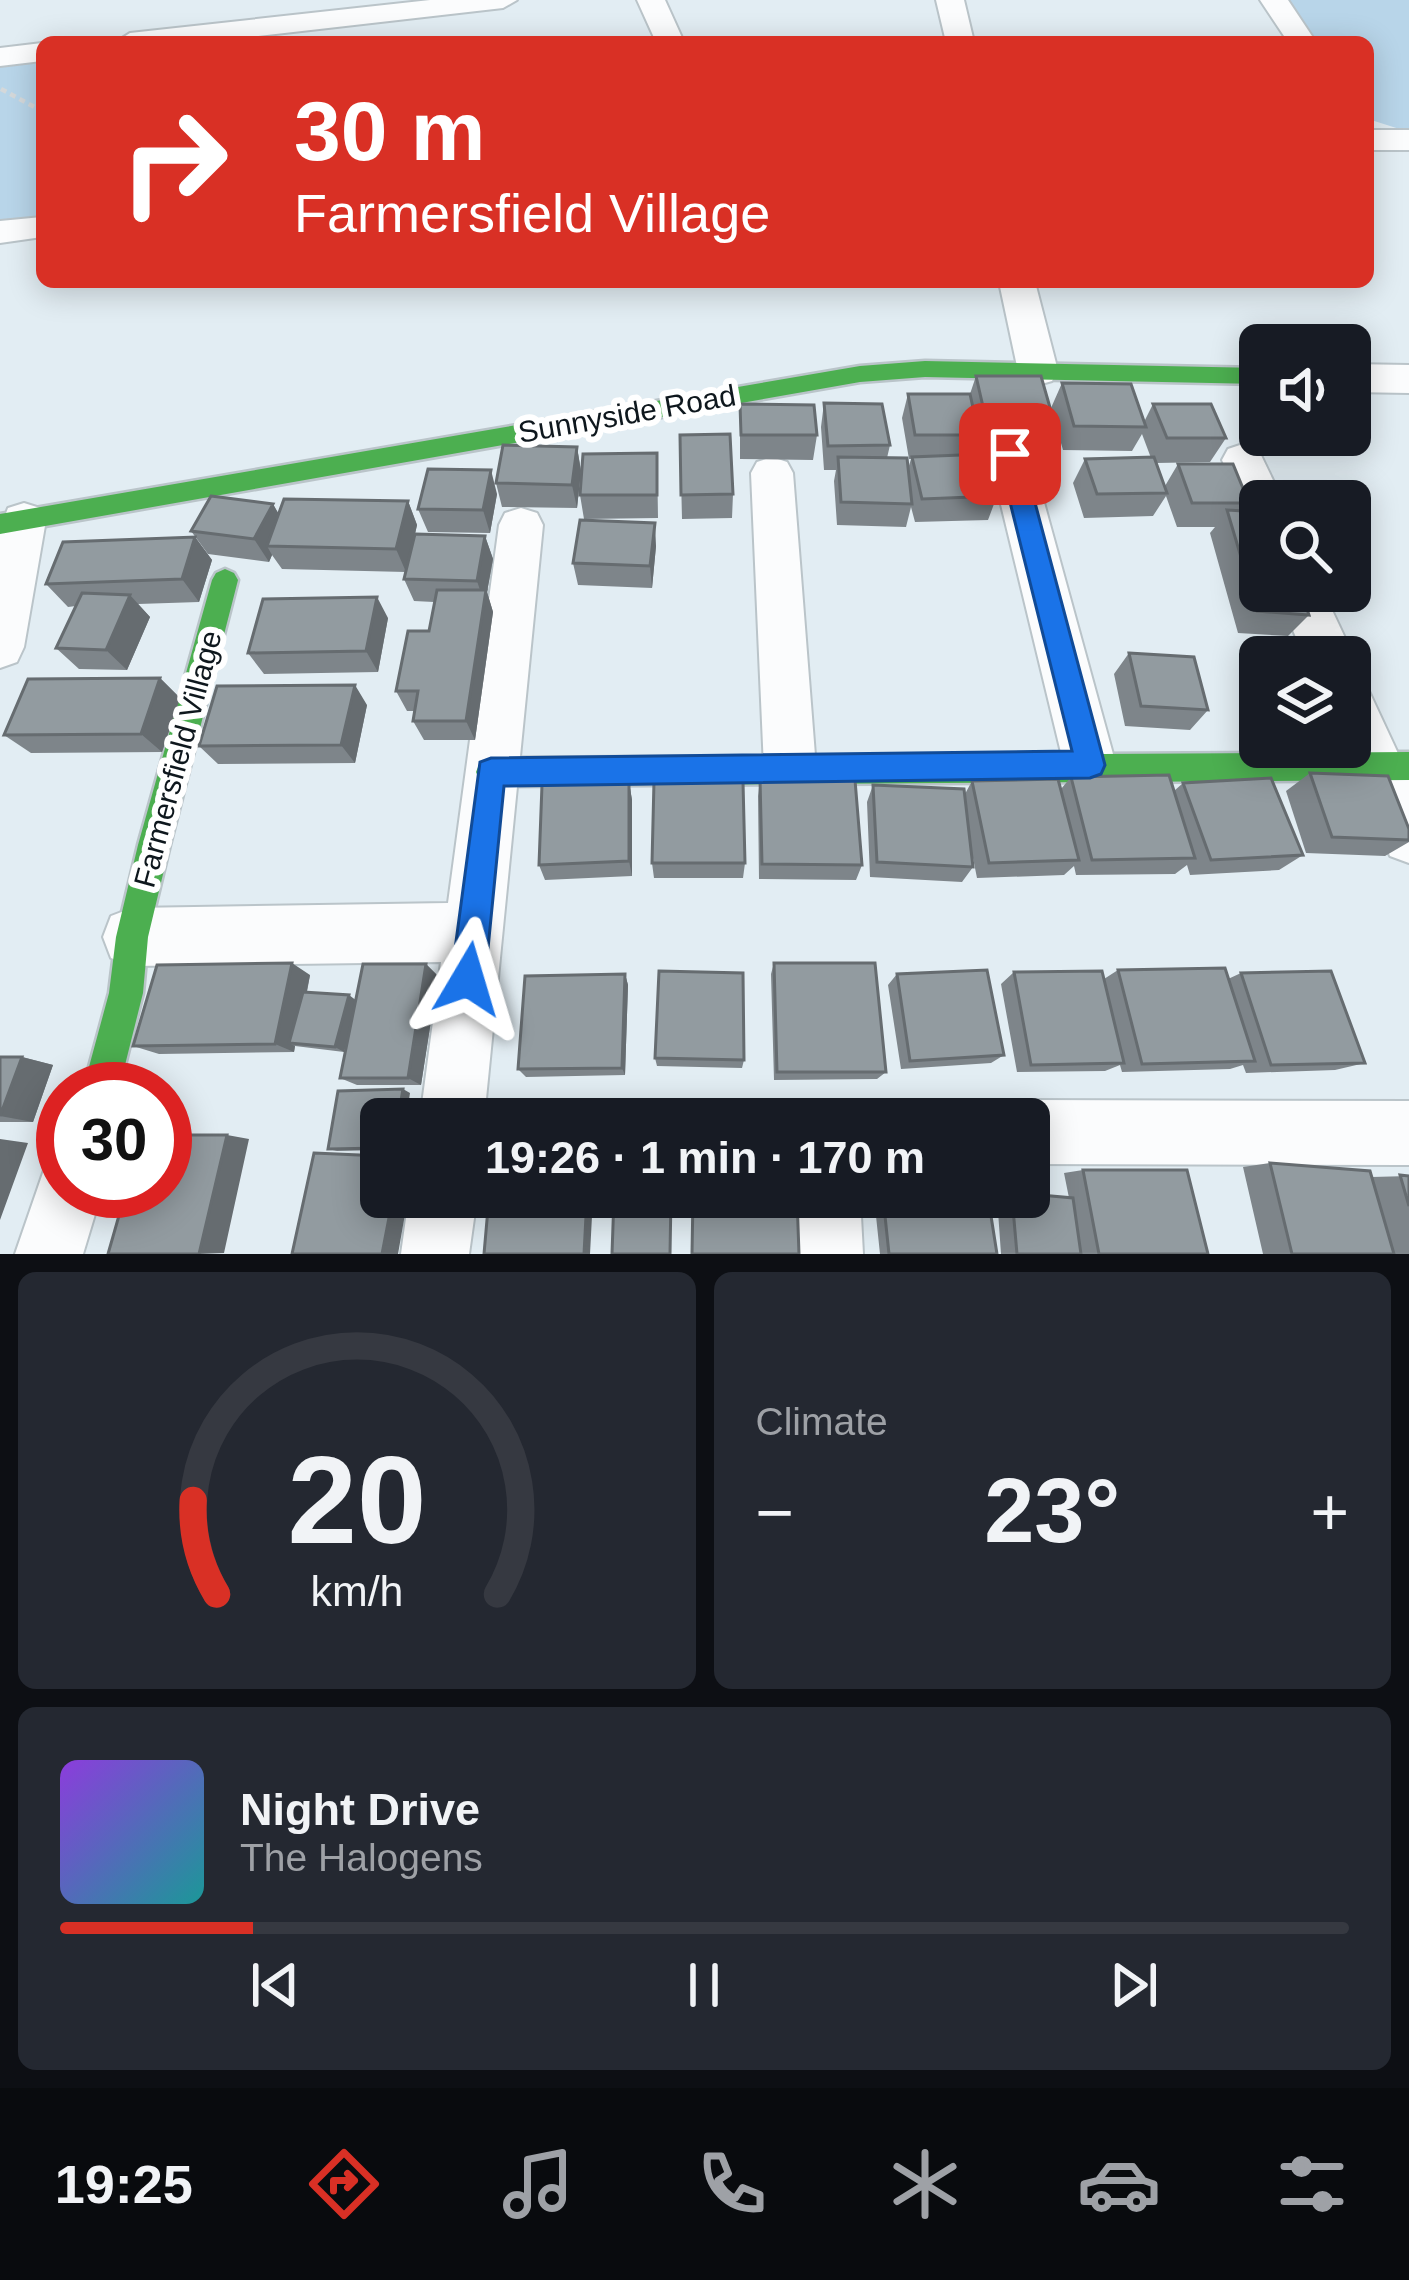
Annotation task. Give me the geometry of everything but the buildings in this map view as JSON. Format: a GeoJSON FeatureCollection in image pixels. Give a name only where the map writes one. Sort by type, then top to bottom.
{"type":"FeatureCollection","features":[{"type":"Feature","properties":{"kind":"street"},"geometry":{"type":"LineString","coordinates":[[157,36],[257,14],[503,0]]}},
{"type":"Feature","properties":{"kind":"street"},"geometry":{"type":"LineString","coordinates":[[651,0],[667,36]]}},
{"type":"Feature","properties":{"kind":"street"},"geometry":{"type":"LineString","coordinates":[[950,0],[959,36]]}},
{"type":"Feature","properties":{"kind":"street"},"geometry":{"type":"LineString","coordinates":[[1274,0],[1298,36]]}},
{"type":"Feature","properties":{"kind":"street"},"geometry":{"type":"LineString","coordinates":[[0,57],[36,53]]}},
{"type":"Feature","properties":{"kind":"street"},"geometry":{"type":"LineString","coordinates":[[1374,140],[1409,140]]}},
{"type":"Feature","properties":{"kind":"street"},"geometry":{"type":"LineString","coordinates":[[0,232],[36,228]]}},
{"type":"Feature","properties":{"kind":"street"},"geometry":{"type":"LineString","coordinates":[[1018,288],[1038,371]]}},
{"type":"Feature","properties":{"kind":"street","name":"Sunnyside Road"},"geometry":{"type":"LineString","coordinates":[[12,522],[860,374],[925,369],[1239,376]]}},
{"type":"Feature","properties":{"kind":"street"},"geometry":{"type":"LineString","coordinates":[[1371,379],[1409,380]]}},
{"type":"Feature","properties":{"kind":"street"},"geometry":{"type":"LineString","coordinates":[[1010,454],[1090,765]]}},
{"type":"Feature","properties":{"kind":"street"},"geometry":{"type":"LineString","coordinates":[[1243,460],[1252,480]]}},
{"type":"Feature","properties":{"kind":"street"},"geometry":{"type":"LineString","coordinates":[[772,473],[790,768]]}},
{"type":"Feature","properties":{"kind":"street"},"geometry":{"type":"LineString","coordinates":[[0,646],[12,522]]}},
{"type":"Feature","properties":{"kind":"street"},"geometry":{"type":"LineString","coordinates":[[454,1098],[521,525]]}},
{"type":"Feature","properties":{"kind":"street","name":"Farmersfield Village"},"geometry":{"type":"LineString","coordinates":[[107,1062],[125,993],[132,937],[225,580]]}},
{"type":"Feature","properties":{"kind":"street"},"geometry":{"type":"LineString","coordinates":[[1371,735],[1393,767],[1409,837]]}},
{"type":"Feature","properties":{"kind":"street"},"geometry":{"type":"LineString","coordinates":[[491,772],[1090,765],[1393,767]]}},
{"type":"Feature","properties":{"kind":"street"},"geometry":{"type":"LineString","coordinates":[[132,937],[473,932]]}},
{"type":"Feature","properties":{"kind":"street"},"geometry":{"type":"LineString","coordinates":[[1050,1136],[1181,1163],[1409,1133]]}},
{"type":"Feature","properties":{"kind":"street"},"geometry":{"type":"LineString","coordinates":[[49,1254],[60,1218]]}},
{"type":"Feature","properties":{"kind":"street"},"geometry":{"type":"LineString","coordinates":[[435,1254],[439,1218]]}},
{"type":"Feature","properties":{"kind":"street"},"geometry":{"type":"LineString","coordinates":[[827,1218],[830,1254]]}},
{"type":"Feature","properties":{"kind":"path"},"geometry":{"type":"LineString","coordinates":[[0,88],[36,108]]}},
{"type":"Feature","properties":{"kind":"shaded area"},"geometry":{"type":"Polygon","coordinates":[[[1287,0],[1409,0],[1409,132],[1374,121],[1374,36],[1311,36],[1287,0]]]}},
{"type":"Feature","properties":{"kind":"shaded area"},"geometry":{"type":"Polygon","coordinates":[[[36,59],[36,218],[0,222],[0,63],[36,59]]]}},
{"type":"Feature","properties":{"kind":"traffic: fast"},"geometry":{"type":"LineString","coordinates":[[0,524],[860,374],[925,369],[1239,376]]}},
{"type":"Feature","properties":{"kind":"traffic: fast"},"geometry":{"type":"LineString","coordinates":[[108,1062],[154,845],[225,580]]}},
{"type":"Feature","properties":{"kind":"traffic: fast"},"geometry":{"type":"LineString","coordinates":[[491,772],[1409,766]]}},
{"type":"Feature","properties":{"kind":"route"},"geometry":{"type":"LineString","coordinates":[[468,979],[491,772],[1090,765],[1010,454]]}}]}
